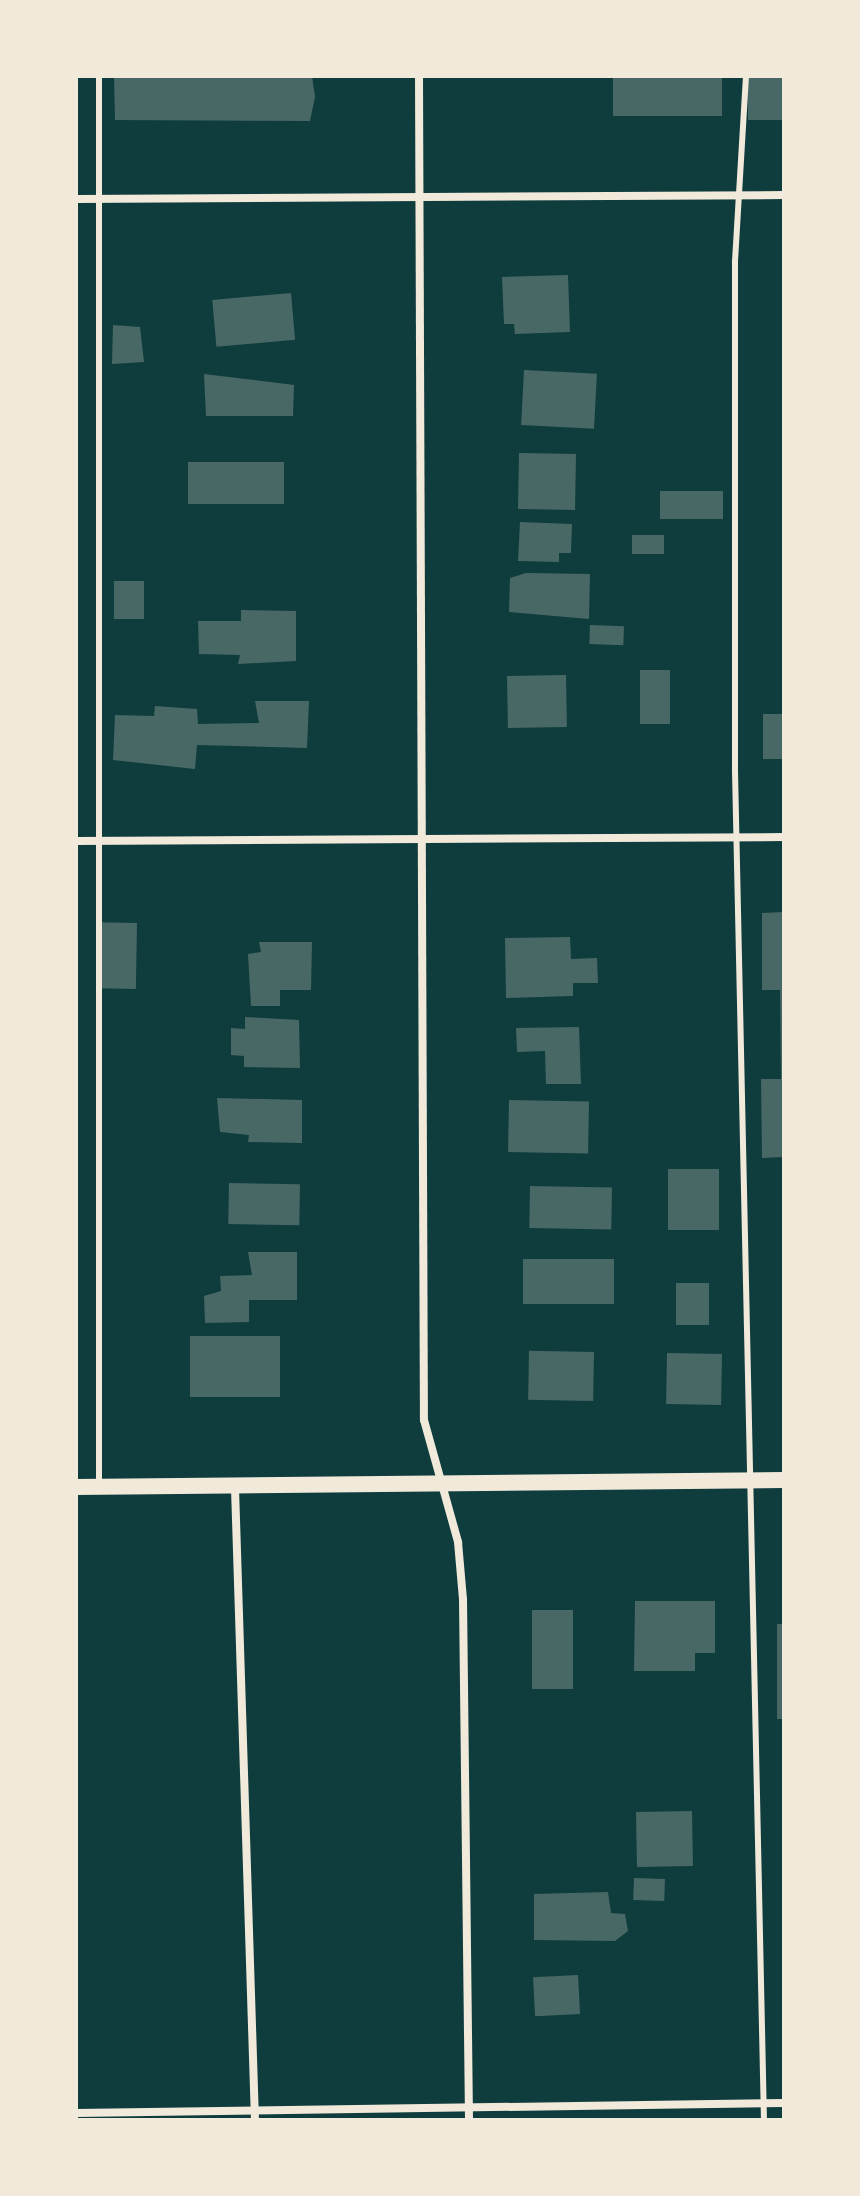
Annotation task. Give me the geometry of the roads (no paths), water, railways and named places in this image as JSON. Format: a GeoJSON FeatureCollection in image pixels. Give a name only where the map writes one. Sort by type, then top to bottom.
{"type":"FeatureCollection","features":[{"type":"Feature","properties":{"kind":"main road"},"geometry":{"type":"LineString","coordinates":[[76,1487],[235,1488],[784,1480]]}},
{"type":"Feature","properties":{"kind":"street"},"geometry":{"type":"LineString","coordinates":[[419,76],[424,1420],[442,1484],[463,1599],[469,2120]]}},
{"type":"Feature","properties":{"kind":"street"},"geometry":{"type":"LineString","coordinates":[[76,199],[784,195]]}},
{"type":"Feature","properties":{"kind":"street"},"geometry":{"type":"LineString","coordinates":[[76,841],[420,843],[784,837]]}},
{"type":"Feature","properties":{"kind":"street"},"geometry":{"type":"LineString","coordinates":[[235,1488],[255,2115]]}},
{"type":"Feature","properties":{"kind":"street"},"geometry":{"type":"LineString","coordinates":[[76,2113],[255,2115],[469,2104],[784,2103]]}},
{"type":"Feature","properties":{"kind":"lane"},"geometry":{"type":"LineString","coordinates":[[99,76],[95,841],[99,1487]]}},
{"type":"Feature","properties":{"kind":"lane"},"geometry":{"type":"LineString","coordinates":[[746,76],[741,195],[737,837],[747,1480],[764,2120]]}}]}
